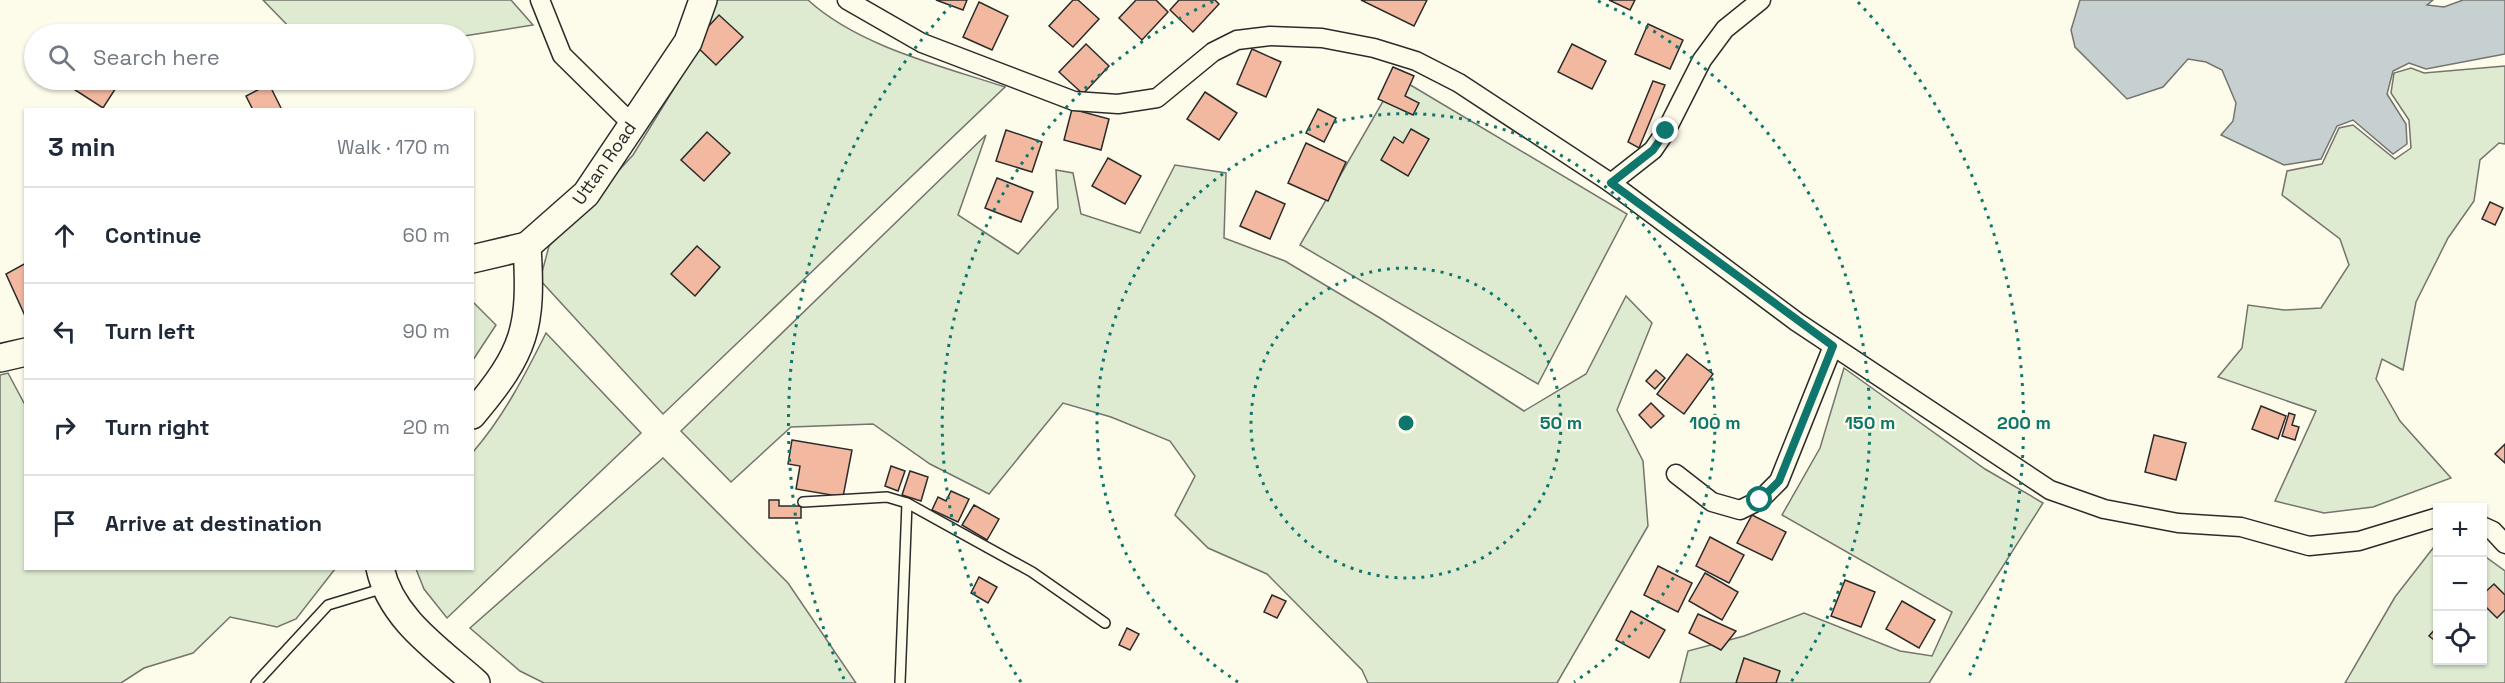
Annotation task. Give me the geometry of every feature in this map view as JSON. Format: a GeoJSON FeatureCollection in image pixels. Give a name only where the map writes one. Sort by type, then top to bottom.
{"type":"FeatureCollection","features":[{"type":"Feature","properties":{"kind":"main road","name":"Uttan Road"},"geometry":{"type":"LineString","coordinates":[[527,246],[586,195],[688,42],[703,0]]}},
{"type":"Feature","properties":{"kind":"main road"},"geometry":{"type":"LineString","coordinates":[[474,259],[527,246],[530,300],[526,332],[517,352],[492,392],[474,413]]}},
{"type":"Feature","properties":{"kind":"main road"},"geometry":{"type":"LineString","coordinates":[[0,358],[24,352]]}},
{"type":"Feature","properties":{"kind":"main road"},"geometry":{"type":"LineString","coordinates":[[382,578],[404,619],[476,683]]}},
{"type":"Feature","properties":{"kind":"street"},"geometry":{"type":"LineString","coordinates":[[540,0],[562,55],[632,124]]}},
{"type":"Feature","properties":{"kind":"street"},"geometry":{"type":"LineString","coordinates":[[847,0],[922,43],[1074,100],[1118,104],[1157,98],[1213,52],[1236,40],[1270,36],[1312,38],[1374,48],[1416,61],[1459,83],[1611,183],[1833,346],[2050,490],[2104,509],[2178,523],[2241,527],[2309,546],[2359,541],[2433,519]]}},
{"type":"Feature","properties":{"kind":"street"},"geometry":{"type":"LineString","coordinates":[[1611,183],[1653,150],[1666,131],[1702,60],[1725,29],[1761,0]]}},
{"type":"Feature","properties":{"kind":"street"},"geometry":{"type":"LineString","coordinates":[[1676,474],[1712,502],[1740,510],[1760,500],[1779,481],[1833,346]]}},
{"type":"Feature","properties":{"kind":"street"},"geometry":{"type":"LineString","coordinates":[[2487,528],[2493,531],[2505,544]]}},
{"type":"Feature","properties":{"kind":"lane"},"geometry":{"type":"LineString","coordinates":[[802,502],[887,497],[907,503],[1032,572],[1105,623]]}},
{"type":"Feature","properties":{"kind":"lane"},"geometry":{"type":"LineString","coordinates":[[900,683],[907,503]]}},
{"type":"Feature","properties":{"kind":"lane"},"geometry":{"type":"LineString","coordinates":[[256,683],[328,605],[382,578]]}},
{"type":"Feature","properties":{"kind":"green space"},"geometry":{"type":"Polygon","coordinates":[[[263,0],[511,0],[533,25],[474,34],[474,24],[286,24],[263,0]]]}},
{"type":"Feature","properties":{"kind":"green space"},"geometry":{"type":"Polygon","coordinates":[[[715,0],[808,0],[828,16],[875,42],[901,53],[1005,87],[663,414],[540,280],[549,246],[633,155],[680,79],[715,0]]]}},
{"type":"Feature","properties":{"kind":"green space"},"geometry":{"type":"Polygon","coordinates":[[[2505,66],[2505,144],[2499,143],[2480,160],[2474,201],[2448,238],[2416,302],[2403,370],[2382,359],[2376,379],[2400,421],[2451,478],[2373,507],[2324,513],[2275,501],[2316,411],[2218,377],[2242,348],[2248,305],[2284,310],[2321,308],[2349,265],[2340,239],[2282,195],[2287,171],[2322,164],[2339,128],[2353,125],[2395,159],[2411,148],[2409,120],[2391,93],[2394,73],[2411,68],[2424,73],[2505,66]]]}},
{"type":"Feature","properties":{"kind":"green space"},"geometry":{"type":"Polygon","coordinates":[[[1397,77],[1627,214],[1538,384],[1300,245],[1397,77]]]}},
{"type":"Feature","properties":{"kind":"green space"},"geometry":{"type":"Polygon","coordinates":[[[986,135],[958,215],[1018,254],[1058,208],[1056,170],[1073,173],[1081,214],[1140,233],[1175,165],[1226,173],[1224,238],[1285,261],[1380,318],[1524,411],[1586,374],[1626,296],[1652,323],[1617,410],[1643,461],[1648,526],[1557,683],[1368,683],[1362,670],[1267,574],[1208,548],[1175,515],[1195,476],[1170,441],[1111,417],[1063,403],[989,494],[930,464],[873,424],[791,427],[731,482],[681,431],[986,135]]]}},
{"type":"Feature","properties":{"kind":"green space"},"geometry":{"type":"Polygon","coordinates":[[[474,303],[496,325],[474,358],[474,303]]]}},
{"type":"Feature","properties":{"kind":"green space"},"geometry":{"type":"Polygon","coordinates":[[[546,333],[641,433],[447,618],[424,589],[416,570],[474,570],[474,451],[504,410],[546,333]]]}},
{"type":"Feature","properties":{"kind":"green space"},"geometry":{"type":"Polygon","coordinates":[[[1844,368],[1985,469],[2043,503],[1929,683],[1680,683],[1688,651],[1744,636],[1804,613],[1900,651],[1932,656],[1952,612],[1782,515],[1820,448],[1844,368]]]}},
{"type":"Feature","properties":{"kind":"green space"},"geometry":{"type":"Polygon","coordinates":[[[8,373],[24,403],[24,570],[334,570],[296,619],[277,627],[230,617],[193,653],[144,668],[121,683],[0,683],[0,375],[8,373]]]}},
{"type":"Feature","properties":{"kind":"green space"},"geometry":{"type":"Polygon","coordinates":[[[663,458],[788,583],[856,683],[544,683],[520,671],[470,628],[663,458]]]}},
{"type":"Feature","properties":{"kind":"green space"},"geometry":{"type":"Polygon","coordinates":[[[2433,548],[2433,665],[2487,665],[2487,558],[2505,571],[2505,683],[2345,683],[2395,597],[2433,548]]]}},
{"type":"Feature","properties":{"kind":"shaded area"},"geometry":{"type":"Polygon","coordinates":[[[2080,0],[2433,0],[2427,5],[2444,7],[2463,0],[2505,0],[2505,54],[2426,69],[2409,63],[2393,71],[2387,94],[2406,124],[2407,144],[2393,154],[2353,120],[2337,126],[2321,159],[2284,165],[2221,135],[2233,121],[2236,103],[2222,70],[2206,62],[2188,59],[2163,87],[2127,99],[2075,47],[2071,30],[2080,0]]]}},
{"type":"Feature","properties":{"kind":"building"},"geometry":{"type":"Polygon","coordinates":[[[936,0],[967,0],[963,10],[936,0]]]}},
{"type":"Feature","properties":{"kind":"building"},"geometry":{"type":"Polygon","coordinates":[[[1073,0],[1078,0],[1099,19],[1073,47],[1049,26],[1073,0]]]}},
{"type":"Feature","properties":{"kind":"building"},"geometry":{"type":"Polygon","coordinates":[[[1136,0],[1156,0],[1168,12],[1142,40],[1119,18],[1136,0]]]}},
{"type":"Feature","properties":{"kind":"building"},"geometry":{"type":"Polygon","coordinates":[[[1179,0],[1215,0],[1219,4],[1193,32],[1170,10],[1179,0]]]}},
{"type":"Feature","properties":{"kind":"building"},"geometry":{"type":"Polygon","coordinates":[[[1361,0],[1427,0],[1414,26],[1361,0]]]}},
{"type":"Feature","properties":{"kind":"building"},"geometry":{"type":"Polygon","coordinates":[[[1609,0],[1635,0],[1630,10],[1609,0]]]}},
{"type":"Feature","properties":{"kind":"building"},"geometry":{"type":"Polygon","coordinates":[[[979,2],[1008,16],[992,50],[963,37],[979,2]]]}},
{"type":"Feature","properties":{"kind":"building"},"geometry":{"type":"Polygon","coordinates":[[[719,15],[743,37],[716,65],[693,43],[719,15]]]}},
{"type":"Feature","properties":{"kind":"building"},"geometry":{"type":"Polygon","coordinates":[[[1648,24],[1683,40],[1670,69],[1635,54],[1648,24]]]}},
{"type":"Feature","properties":{"kind":"building"},"geometry":{"type":"Polygon","coordinates":[[[1086,44],[1109,66],[1083,94],[1059,72],[1086,44]]]}},
{"type":"Feature","properties":{"kind":"building"},"geometry":{"type":"Polygon","coordinates":[[[1572,44],[1606,61],[1592,89],[1558,72],[1572,44]]]}},
{"type":"Feature","properties":{"kind":"building"},"geometry":{"type":"Polygon","coordinates":[[[1252,49],[1281,62],[1266,97],[1237,84],[1252,49]]]}},
{"type":"Feature","properties":{"kind":"building"},"geometry":{"type":"Polygon","coordinates":[[[1393,67],[1414,76],[1405,96],[1419,103],[1413,115],[1378,99],[1393,67]]]}},
{"type":"Feature","properties":{"kind":"building"},"geometry":{"type":"Polygon","coordinates":[[[1653,81],[1665,85],[1639,148],[1628,142],[1653,81]]]}},
{"type":"Feature","properties":{"kind":"building"},"geometry":{"type":"Polygon","coordinates":[[[75,90],[115,90],[103,108],[75,90]]]}},
{"type":"Feature","properties":{"kind":"building"},"geometry":{"type":"Polygon","coordinates":[[[258,90],[272,90],[281,108],[252,108],[246,96],[258,90]]]}},
{"type":"Feature","properties":{"kind":"building"},"geometry":{"type":"Polygon","coordinates":[[[1205,92],[1237,113],[1219,140],[1187,119],[1205,92]]]}},
{"type":"Feature","properties":{"kind":"building"},"geometry":{"type":"Polygon","coordinates":[[[1072,109],[1109,119],[1101,150],[1064,140],[1072,109]]]}},
{"type":"Feature","properties":{"kind":"building"},"geometry":{"type":"Polygon","coordinates":[[[1318,109],[1336,118],[1324,142],[1306,133],[1318,109]]]}},
{"type":"Feature","properties":{"kind":"building"},"geometry":{"type":"Polygon","coordinates":[[[1411,129],[1429,139],[1408,176],[1381,160],[1394,137],[1403,143],[1411,129]]]}},
{"type":"Feature","properties":{"kind":"building"},"geometry":{"type":"Polygon","coordinates":[[[1006,130],[1042,142],[1032,172],[996,161],[1006,130]]]}},
{"type":"Feature","properties":{"kind":"building"},"geometry":{"type":"Polygon","coordinates":[[[707,132],[730,153],[704,181],[681,160],[707,132]]]}},
{"type":"Feature","properties":{"kind":"building"},"geometry":{"type":"Polygon","coordinates":[[[1306,143],[1346,162],[1328,201],[1288,183],[1306,143]]]}},
{"type":"Feature","properties":{"kind":"building"},"geometry":{"type":"Polygon","coordinates":[[[1108,158],[1141,176],[1125,204],[1092,186],[1108,158]]]}},
{"type":"Feature","properties":{"kind":"building"},"geometry":{"type":"Polygon","coordinates":[[[997,178],[1033,192],[1021,222],[985,208],[997,178]]]}},
{"type":"Feature","properties":{"kind":"building"},"geometry":{"type":"Polygon","coordinates":[[[1256,191],[1285,204],[1270,239],[1240,226],[1256,191]]]}},
{"type":"Feature","properties":{"kind":"building"},"geometry":{"type":"Polygon","coordinates":[[[2490,202],[2503,208],[2495,225],[2482,219],[2490,202]]]}},
{"type":"Feature","properties":{"kind":"building"},"geometry":{"type":"Polygon","coordinates":[[[697,246],[720,267],[695,296],[671,274],[697,246]]]}},
{"type":"Feature","properties":{"kind":"building"},"geometry":{"type":"Polygon","coordinates":[[[24,264],[24,314],[6,274],[24,264]]]}},
{"type":"Feature","properties":{"kind":"building"},"geometry":{"type":"Polygon","coordinates":[[[1687,354],[1713,374],[1684,414],[1657,394],[1687,354]]]}},
{"type":"Feature","properties":{"kind":"building"},"geometry":{"type":"Polygon","coordinates":[[[1656,370],[1665,378],[1655,389],[1646,381],[1656,370]]]}},
{"type":"Feature","properties":{"kind":"building"},"geometry":{"type":"Polygon","coordinates":[[[1651,403],[1664,416],[1651,428],[1639,415],[1651,403]]]}},
{"type":"Feature","properties":{"kind":"building"},"geometry":{"type":"Polygon","coordinates":[[[2261,406],[2286,416],[2278,439],[2252,429],[2261,406]]]}},
{"type":"Feature","properties":{"kind":"building"},"geometry":{"type":"Polygon","coordinates":[[[2289,413],[2295,415],[2292,425],[2299,427],[2295,440],[2282,436],[2289,413]]]}},
{"type":"Feature","properties":{"kind":"building"},"geometry":{"type":"Polygon","coordinates":[[[2154,435],[2186,443],[2176,480],[2145,472],[2154,435]]]}},
{"type":"Feature","properties":{"kind":"building"},"geometry":{"type":"Polygon","coordinates":[[[792,440],[852,450],[843,497],[796,489],[800,466],[788,464],[792,440]]]}},
{"type":"Feature","properties":{"kind":"building"},"geometry":{"type":"Polygon","coordinates":[[[2505,444],[2505,463],[2495,454],[2505,444]]]}},
{"type":"Feature","properties":{"kind":"building"},"geometry":{"type":"Polygon","coordinates":[[[891,466],[905,471],[898,491],[885,486],[891,466]]]}},
{"type":"Feature","properties":{"kind":"building"},"geometry":{"type":"Polygon","coordinates":[[[910,471],[928,477],[921,501],[902,495],[910,471]]]}},
{"type":"Feature","properties":{"kind":"building"},"geometry":{"type":"Polygon","coordinates":[[[951,491],[969,499],[958,522],[932,510],[938,497],[946,501],[951,491]]]}},
{"type":"Feature","properties":{"kind":"building"},"geometry":{"type":"Polygon","coordinates":[[[769,500],[779,500],[779,506],[801,506],[801,518],[769,518],[769,500]]]}},
{"type":"Feature","properties":{"kind":"building"},"geometry":{"type":"Polygon","coordinates":[[[974,505],[999,519],[987,540],[962,525],[974,505]]]}},
{"type":"Feature","properties":{"kind":"building"},"geometry":{"type":"Polygon","coordinates":[[[1752,515],[1786,532],[1772,560],[1737,543],[1752,515]]]}},
{"type":"Feature","properties":{"kind":"building"},"geometry":{"type":"Polygon","coordinates":[[[1710,537],[1744,555],[1729,583],[1696,566],[1710,537]]]}},
{"type":"Feature","properties":{"kind":"building"},"geometry":{"type":"Polygon","coordinates":[[[1658,566],[1692,583],[1678,612],[1644,595],[1658,566]]]}},
{"type":"Feature","properties":{"kind":"building"},"geometry":{"type":"Polygon","coordinates":[[[1705,573],[1738,592],[1722,620],[1689,601],[1705,573]]]}},
{"type":"Feature","properties":{"kind":"building"},"geometry":{"type":"Polygon","coordinates":[[[979,577],[997,587],[988,603],[971,593],[979,577]]]}},
{"type":"Feature","properties":{"kind":"building"},"geometry":{"type":"Polygon","coordinates":[[[1845,580],[1875,592],[1861,627],[1831,616],[1845,580]]]}},
{"type":"Feature","properties":{"kind":"building"},"geometry":{"type":"Polygon","coordinates":[[[2494,584],[2505,595],[2505,610],[2497,618],[2487,608],[2487,590],[2494,584]]]}},
{"type":"Feature","properties":{"kind":"building"},"geometry":{"type":"Polygon","coordinates":[[[1272,595],[1286,601],[1277,618],[1264,612],[1272,595]]]}},
{"type":"Feature","properties":{"kind":"building"},"geometry":{"type":"Polygon","coordinates":[[[1902,601],[1935,620],[1919,648],[1886,629],[1902,601]]]}},
{"type":"Feature","properties":{"kind":"building"},"geometry":{"type":"Polygon","coordinates":[[[1631,611],[1665,630],[1649,658],[1616,640],[1631,611]]]}},
{"type":"Feature","properties":{"kind":"building"},"geometry":{"type":"Polygon","coordinates":[[[1698,614],[1736,631],[1721,650],[1689,633],[1698,614]]]}},
{"type":"Feature","properties":{"kind":"building"},"geometry":{"type":"Polygon","coordinates":[[[1127,628],[1139,634],[1130,650],[1119,645],[1127,628]]]}},
{"type":"Feature","properties":{"kind":"building"},"geometry":{"type":"Polygon","coordinates":[[[1744,658],[1780,671],[1776,683],[1736,683],[1744,658]]]}},
{"type":"Feature","properties":{"kind":"route"},"geometry":{"type":"LineString","coordinates":[[1666,131],[1653,150],[1611,183],[1797,322],[1833,346],[1779,481],[1760,500]]}}]}
